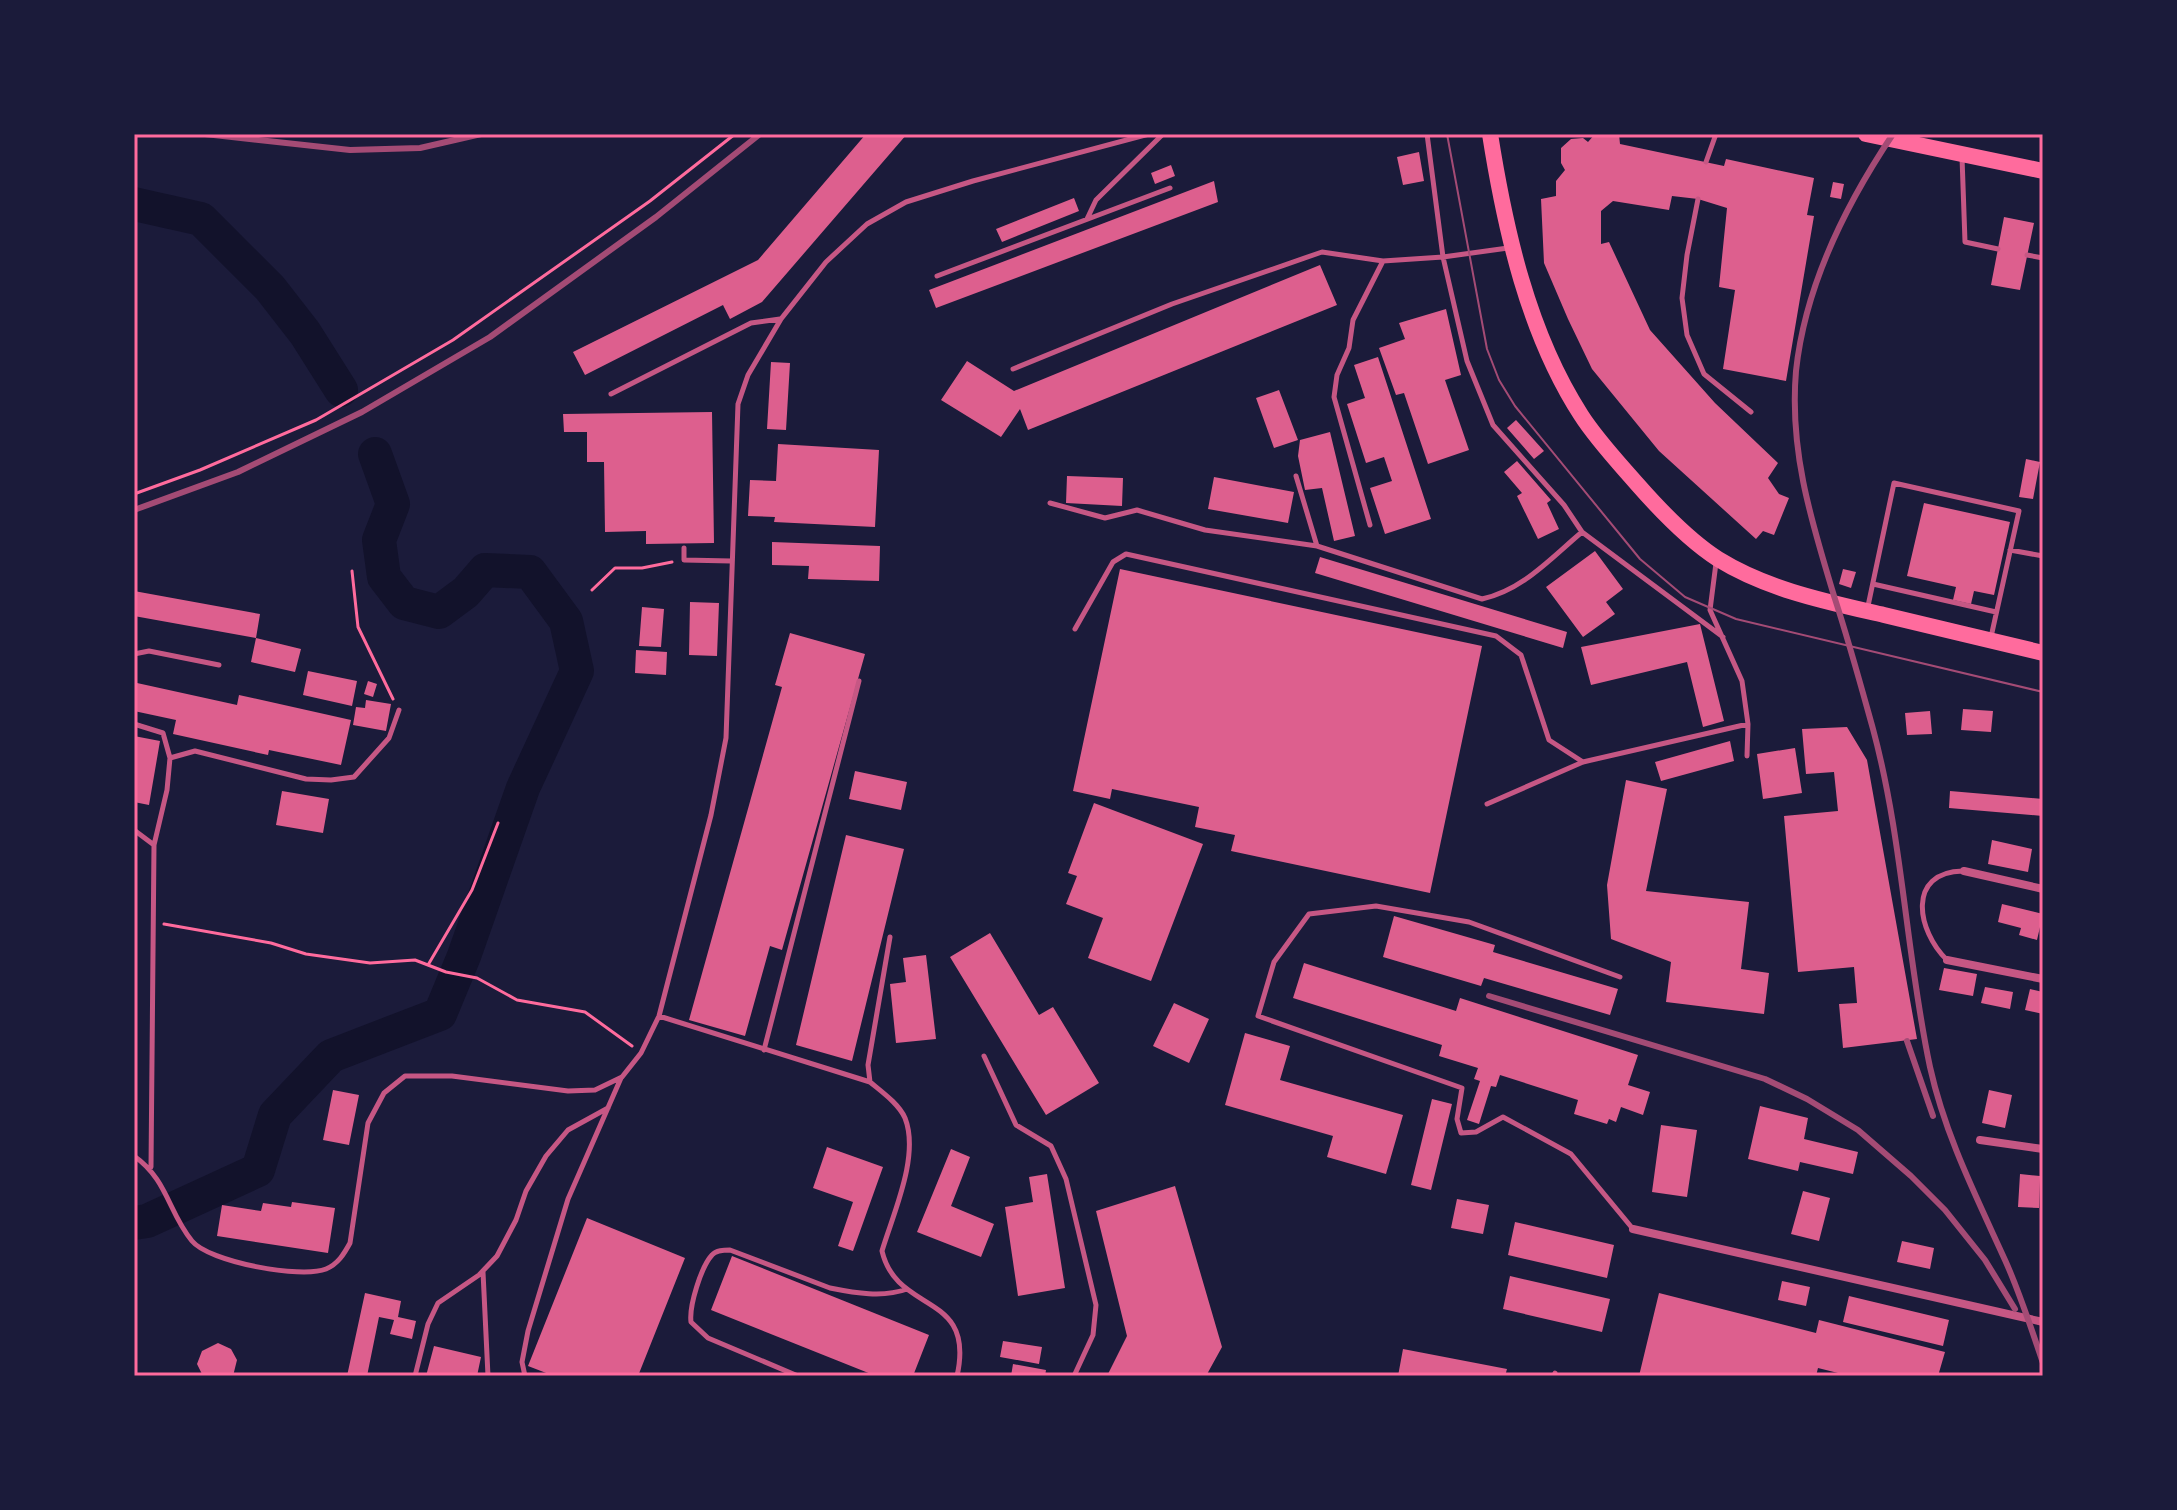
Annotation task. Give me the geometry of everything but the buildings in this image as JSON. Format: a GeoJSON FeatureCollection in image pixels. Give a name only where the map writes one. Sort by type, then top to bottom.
{"type":"FeatureCollection","features":[{"type":"Feature","properties":{"kind":"main road"},"geometry":{"type":"LineString","coordinates":[[1490,134],[1513,247],[1552,362],[1581,415],[1659,509],[1717,558],[1778,587],[2043,653]]}},
{"type":"Feature","properties":{"kind":"main road"},"geometry":{"type":"LineString","coordinates":[[1866,134],[2043,171]]}},
{"type":"Feature","properties":{"kind":"street"},"geometry":{"type":"LineString","coordinates":[[1964,871],[2043,889]]}},
{"type":"Feature","properties":{"kind":"street"},"geometry":{"type":"LineString","coordinates":[[1947,960],[2043,979]]}},
{"type":"Feature","properties":{"kind":"street"},"geometry":{"type":"LineString","coordinates":[[1980,1140],[2043,1149]]}},
{"type":"Feature","properties":{"kind":"street"},"geometry":{"type":"LineString","coordinates":[[1633,1229],[2043,1322]]}},
{"type":"Feature","properties":{"kind":"lane"},"geometry":{"type":"LineString","coordinates":[[525,1376],[522,1362],[528,1331],[568,1199],[622,1077],[641,1053],[659,1016],[711,815],[726,738],[738,404],[748,375],[781,319],[826,262],[867,224],[906,202],[1149,134]]}},
{"type":"Feature","properties":{"kind":"lane"},"geometry":{"type":"LineString","coordinates":[[1087,219],[1096,200],[1163,134]]}},
{"type":"Feature","properties":{"kind":"lane"},"geometry":{"type":"LineString","coordinates":[[1427,134],[1443,257],[1467,361],[1493,425],[1564,505],[1582,532],[1723,637]]}},
{"type":"Feature","properties":{"kind":"lane"},"geometry":{"type":"LineString","coordinates":[[1706,162],[1716,134]]}},
{"type":"Feature","properties":{"kind":"lane"},"geometry":{"type":"LineString","coordinates":[[1962,156],[1965,242],[1998,249]]}},
{"type":"Feature","properties":{"kind":"lane"},"geometry":{"type":"LineString","coordinates":[[937,276],[1170,188]]}},
{"type":"Feature","properties":{"kind":"lane"},"geometry":{"type":"LineString","coordinates":[[1698,199],[1682,298],[1687,335],[1704,374],[1751,412]]}},
{"type":"Feature","properties":{"kind":"lane"},"geometry":{"type":"LineString","coordinates":[[1013,369],[1172,304],[1322,252],[1383,261],[1443,257],[1513,247]]}},
{"type":"Feature","properties":{"kind":"lane"},"geometry":{"type":"LineString","coordinates":[[2027,255],[2043,258]]}},
{"type":"Feature","properties":{"kind":"lane"},"geometry":{"type":"LineString","coordinates":[[1370,525],[1334,397],[1337,375],[1349,348],[1353,320],[1383,261]]}},
{"type":"Feature","properties":{"kind":"lane"},"geometry":{"type":"LineString","coordinates":[[611,394],[751,323],[781,319]]}},
{"type":"Feature","properties":{"kind":"lane"},"geometry":{"type":"LineString","coordinates":[[1296,476],[1317,546]]}},
{"type":"Feature","properties":{"kind":"lane"},"geometry":{"type":"LineString","coordinates":[[1867,611],[1894,483],[2019,511],[1990,640]]}},
{"type":"Feature","properties":{"kind":"lane"},"geometry":{"type":"LineString","coordinates":[[1050,503],[1105,518],[1137,510],[1205,530],[1317,546],[1482,599],[1520,585],[1582,532]]}},
{"type":"Feature","properties":{"kind":"lane"},"geometry":{"type":"LineString","coordinates":[[684,548],[684,560],[731,561]]}},
{"type":"Feature","properties":{"kind":"lane"},"geometry":{"type":"LineString","coordinates":[[2010,550],[2043,556]]}},
{"type":"Feature","properties":{"kind":"lane"},"geometry":{"type":"LineString","coordinates":[[1075,629],[1113,562],[1126,554],[1496,636],[1521,655],[1549,740],[1583,762]]}},
{"type":"Feature","properties":{"kind":"lane"},"geometry":{"type":"LineString","coordinates":[[1717,558],[1710,610],[1742,681],[1748,724],[1747,756]]}},
{"type":"Feature","properties":{"kind":"lane"},"geometry":{"type":"LineString","coordinates":[[1873,584],[1996,612]]}},
{"type":"Feature","properties":{"kind":"lane"},"geometry":{"type":"LineString","coordinates":[[134,654],[149,651],[219,665]]}},
{"type":"Feature","properties":{"kind":"lane"},"geometry":{"type":"LineString","coordinates":[[764,1050],[859,681]]}},
{"type":"Feature","properties":{"kind":"lane"},"geometry":{"type":"LineString","coordinates":[[170,758],[195,751],[306,779],[354,777],[389,738],[399,710]]}},
{"type":"Feature","properties":{"kind":"lane"},"geometry":{"type":"LineString","coordinates":[[134,724],[163,733],[170,758],[167,790],[154,845],[151,1168]]}},
{"type":"Feature","properties":{"kind":"lane"},"geometry":{"type":"LineString","coordinates":[[1487,804],[1583,762],[1748,724]]}},
{"type":"Feature","properties":{"kind":"lane"},"geometry":{"type":"LineString","coordinates":[[134,830],[154,845]]}},
{"type":"Feature","properties":{"kind":"lane"},"geometry":{"type":"LineString","coordinates":[[1947,960],[1936,949],[1927,932],[1922,911],[1924,893],[1929,883],[1939,875],[1964,871]]}},
{"type":"Feature","properties":{"kind":"lane"},"geometry":{"type":"LineString","coordinates":[[1620,977],[1469,922],[1376,906],[1309,914],[1274,962],[1258,1016],[1462,1088],[1457,1119],[1461,1133],[1476,1132],[1503,1117],[1571,1154],[1633,1229]]}},
{"type":"Feature","properties":{"kind":"lane"},"geometry":{"type":"LineString","coordinates":[[870,1082],[868,1065],[890,937]]}},
{"type":"Feature","properties":{"kind":"lane"},"geometry":{"type":"LineString","coordinates":[[659,1016],[870,1082],[895,1104],[905,1118],[910,1158],[882,1251],[885,1265],[897,1281],[943,1313],[958,1330],[962,1353],[957,1376]]}},
{"type":"Feature","properties":{"kind":"lane"},"geometry":{"type":"LineString","coordinates":[[984,1056],[1016,1125],[1051,1146],[1066,1179],[1096,1305],[1093,1335],[1074,1376]]}},
{"type":"Feature","properties":{"kind":"lane"},"geometry":{"type":"LineString","coordinates":[[134,1156],[151,1168],[192,1243],[210,1255],[277,1270],[312,1274],[329,1268],[341,1259],[350,1243],[368,1123],[384,1093],[405,1076],[452,1076],[568,1091],[595,1090],[622,1077]]}},
{"type":"Feature","properties":{"kind":"lane"},"geometry":{"type":"LineString","coordinates":[[415,1376],[428,1324],[438,1303],[483,1271],[497,1256],[516,1220],[526,1191],[546,1156],[568,1130],[608,1108]]}},
{"type":"Feature","properties":{"kind":"lane"},"geometry":{"type":"LineString","coordinates":[[798,1376],[708,1338],[691,1322],[693,1297],[712,1255],[721,1250],[738,1252],[844,1291],[894,1294],[907,1289]]}},
{"type":"Feature","properties":{"kind":"lane"},"geometry":{"type":"LineString","coordinates":[[483,1271],[488,1376]]}},
{"type":"Feature","properties":{"kind":"path"},"geometry":{"type":"LineString","coordinates":[[134,494],[200,470],[316,420],[440,348],[650,201],[735,134]]}},
{"type":"Feature","properties":{"kind":"path"},"geometry":{"type":"LineString","coordinates":[[592,590],[615,568],[642,568],[684,560]]}},
{"type":"Feature","properties":{"kind":"path"},"geometry":{"type":"LineString","coordinates":[[352,571],[358,627],[399,710]]}},
{"type":"Feature","properties":{"kind":"path"},"geometry":{"type":"LineString","coordinates":[[428,965],[472,890],[498,823]]}},
{"type":"Feature","properties":{"kind":"path"},"geometry":{"type":"LineString","coordinates":[[153,922],[271,943],[306,954],[370,963],[415,960],[446,972],[477,978],[517,1000],[585,1012],[641,1053]]}},
{"type":"Feature","properties":{"kind":"waterway"},"geometry":{"type":"LineString","coordinates":[[134,204],[201,219],[270,288],[305,333],[341,390]]}},
{"type":"Feature","properties":{"kind":"waterway"},"geometry":{"type":"LineString","coordinates":[[134,1223],[147,1221],[258,1170],[275,1115],[331,1056],[440,1014],[464,956],[523,788],[577,671],[566,621],[530,572],[485,570],[466,592],[439,612],[404,603],[384,577],[379,540],[393,504],[375,454]]}},
{"type":"Feature","properties":{"kind":"tram line"},"geometry":{"type":"LineString","coordinates":[[1447,134],[1487,349],[1499,380],[1515,406],[1640,559],[1685,597],[1736,619],[2043,692]]}},
{"type":"Feature","properties":{"kind":"railway"},"geometry":{"type":"LineString","coordinates":[[205,134],[350,150],[420,148],[481,134]]}},
{"type":"Feature","properties":{"kind":"railway"},"geometry":{"type":"LineString","coordinates":[[134,510],[238,472],[362,412],[490,337],[656,217],[760,134]]}},
{"type":"Feature","properties":{"kind":"railway"},"geometry":{"type":"LineString","coordinates":[[1893,134],[1844,217],[1808,308],[1796,371],[1799,459],[1826,571],[1883,771],[1915,983],[1936,1092],[1962,1165],[2016,1285],[2043,1363]]}},
{"type":"Feature","properties":{"kind":"railway"},"geometry":{"type":"LineString","coordinates":[[1489,996],[1765,1079],[1807,1099],[1858,1130],[1945,1210],[1985,1260],[2015,1309]]}},
{"type":"Feature","properties":{"kind":"railway"},"geometry":{"type":"LineString","coordinates":[[1907,1041],[1933,1116]]}}]}
